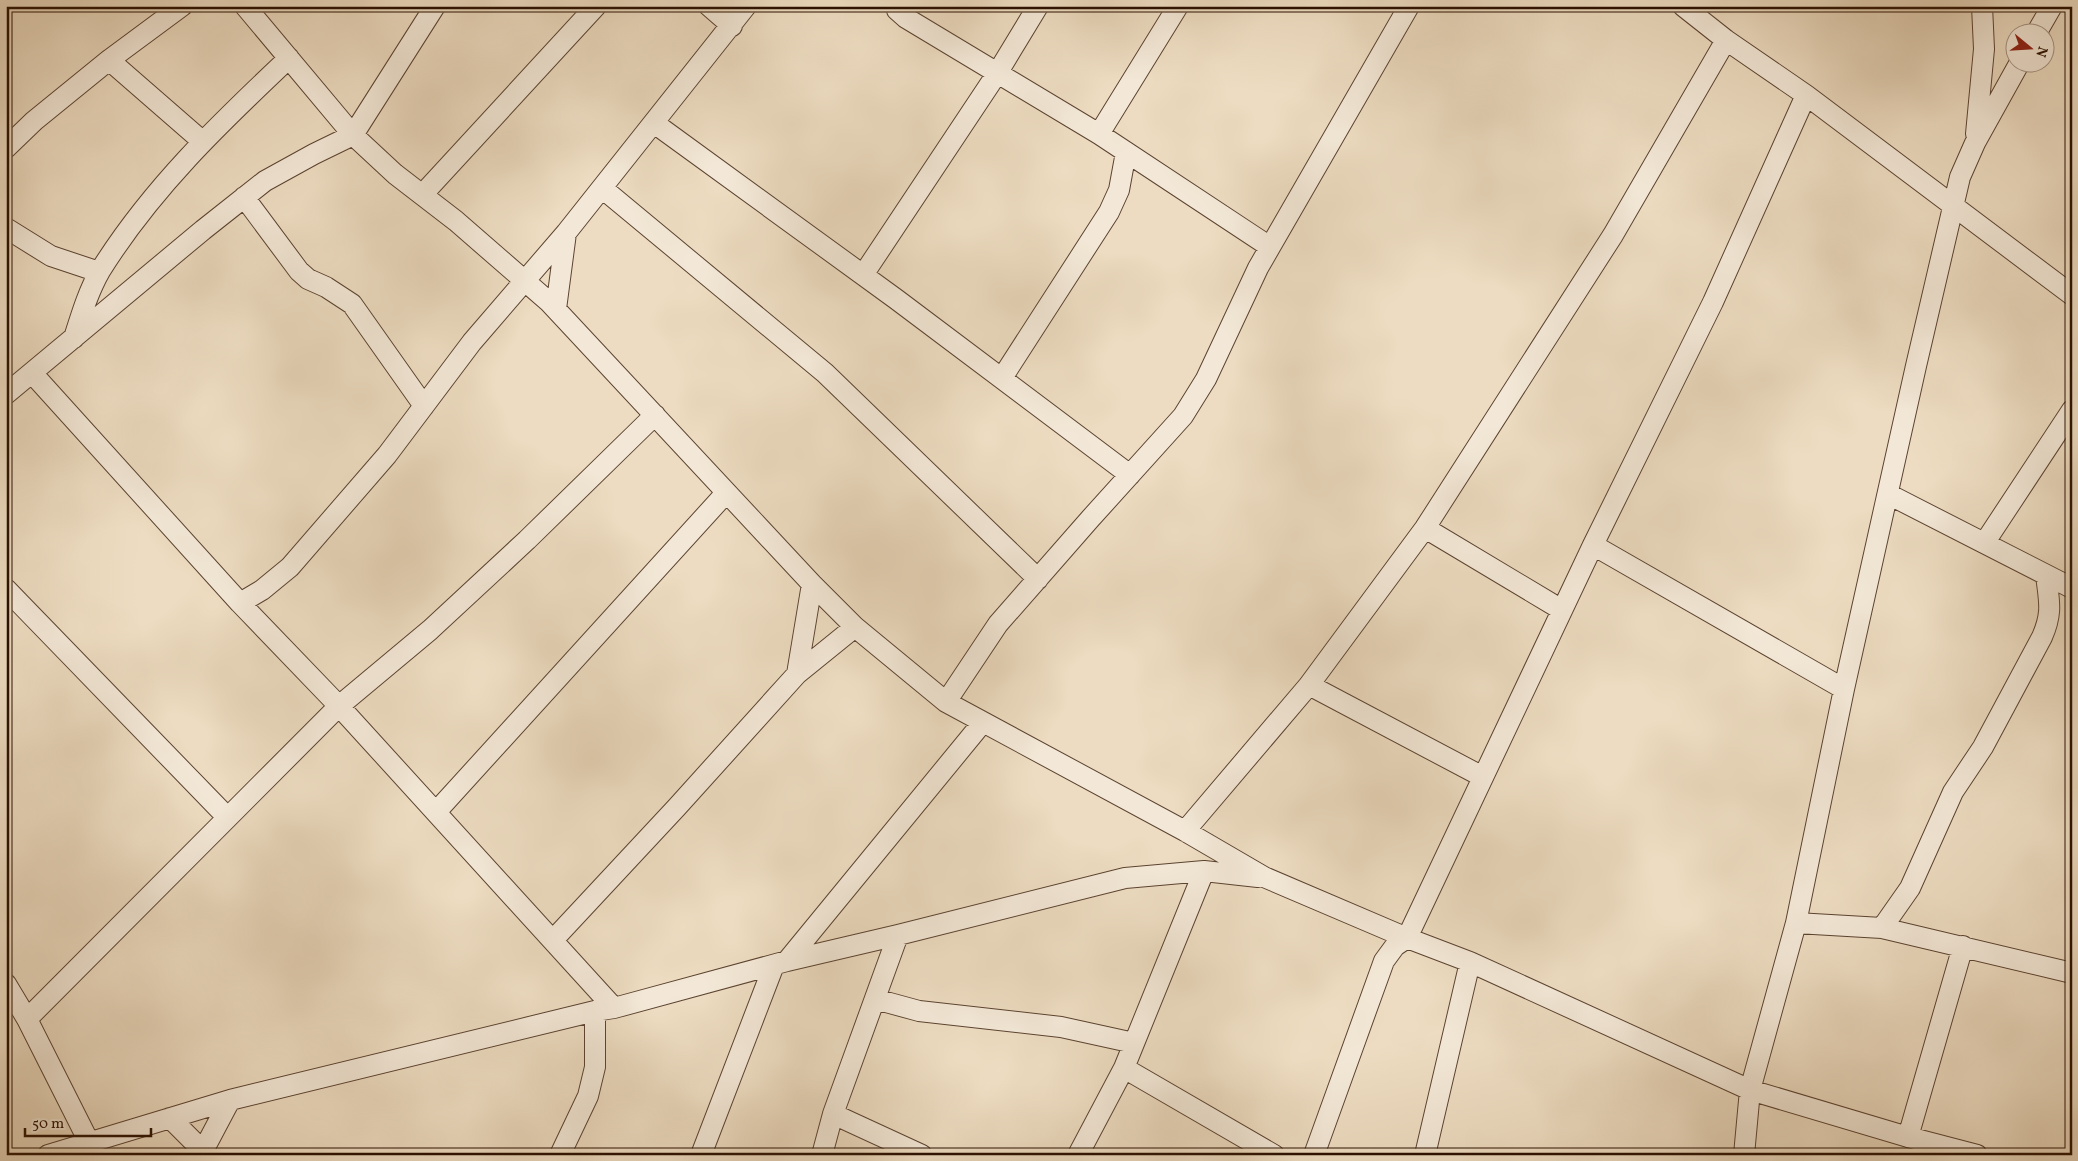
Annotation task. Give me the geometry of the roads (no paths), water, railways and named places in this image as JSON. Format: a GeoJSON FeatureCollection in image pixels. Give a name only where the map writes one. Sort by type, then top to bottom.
{"type":"FeatureCollection","features":[{"type":"Feature","properties":{"kind":"street"},"geometry":{"type":"LineString","coordinates":[[6,148],[34,121],[108,60],[182,6]]}},
{"type":"Feature","properties":{"kind":"street"},"geometry":{"type":"LineString","coordinates":[[245,6],[353,135],[395,174],[456,221],[526,280],[556,309],[812,584],[855,627],[946,702],[1185,831],[1264,878],[1407,938],[1470,962],[1750,1090],[1908,1137],[1977,1155]]}},
{"type":"Feature","properties":{"kind":"street"},"geometry":{"type":"LineString","coordinates":[[6,394],[265,181],[353,135],[435,6]]}},
{"type":"Feature","properties":{"kind":"street"},"geometry":{"type":"LineString","coordinates":[[422,195],[596,6]]}},
{"type":"Feature","properties":{"kind":"street"},"geometry":{"type":"LineString","coordinates":[[709,6],[732,26]]}},
{"type":"Feature","properties":{"kind":"street"},"geometry":{"type":"LineString","coordinates":[[240,603],[262,590],[290,567],[387,455],[472,342],[566,233],[746,6]]}},
{"type":"Feature","properties":{"kind":"street"},"geometry":{"type":"LineString","coordinates":[[897,6],[901,14],[906,18],[1099,134],[1270,247]]}},
{"type":"Feature","properties":{"kind":"street"},"geometry":{"type":"LineString","coordinates":[[863,275],[998,72],[1038,6]]}},
{"type":"Feature","properties":{"kind":"street"},"geometry":{"type":"LineString","coordinates":[[1099,134],[1178,6]]}},
{"type":"Feature","properties":{"kind":"street"},"geometry":{"type":"LineString","coordinates":[[946,702],[998,624],[1183,416],[1201,386],[1270,247],[1409,6]]}},
{"type":"Feature","properties":{"kind":"street"},"geometry":{"type":"LineString","coordinates":[[1683,6],[1726,40],[1806,95],[2072,295]]}},
{"type":"Feature","properties":{"kind":"street"},"geometry":{"type":"LineString","coordinates":[[1975,143],[1982,86],[1984,49],[1982,6]]}},
{"type":"Feature","properties":{"kind":"street"},"geometry":{"type":"LineString","coordinates":[[2043,22],[2052,6]]}},
{"type":"Feature","properties":{"kind":"street"},"geometry":{"type":"LineString","coordinates":[[1185,831],[1309,685],[1425,528],[1613,235],[1726,40]]}},
{"type":"Feature","properties":{"kind":"street"},"geometry":{"type":"LineString","coordinates":[[74,338],[83,308],[99,272],[147,205],[202,141],[289,58]]}},
{"type":"Feature","properties":{"kind":"street"},"geometry":{"type":"LineString","coordinates":[[108,60],[202,141]]}},
{"type":"Feature","properties":{"kind":"street"},"geometry":{"type":"LineString","coordinates":[[1744,1155],[1750,1090],[1796,923],[1844,689],[1960,177],[1975,143],[2014,72]]}},
{"type":"Feature","properties":{"kind":"street"},"geometry":{"type":"LineString","coordinates":[[1314,1155],[1384,961],[1395,946],[1407,938],[1593,545],[1713,302],[1806,95]]}},
{"type":"Feature","properties":{"kind":"street"},"geometry":{"type":"LineString","coordinates":[[654,123],[863,275],[1130,475]]}},
{"type":"Feature","properties":{"kind":"street"},"geometry":{"type":"LineString","coordinates":[[1002,378],[1109,212],[1119,190],[1126,152]]}},
{"type":"Feature","properties":{"kind":"street"},"geometry":{"type":"LineString","coordinates":[[602,188],[825,372],[1038,579]]}},
{"type":"Feature","properties":{"kind":"street"},"geometry":{"type":"LineString","coordinates":[[244,197],[304,275],[352,304],[424,406]]}},
{"type":"Feature","properties":{"kind":"street"},"geometry":{"type":"LineString","coordinates":[[6,228],[51,256],[99,272]]}},
{"type":"Feature","properties":{"kind":"street"},"geometry":{"type":"LineString","coordinates":[[556,309],[566,233]]}},
{"type":"Feature","properties":{"kind":"street"},"geometry":{"type":"LineString","coordinates":[[32,373],[240,603],[339,706],[553,940],[605,1010],[588,1096],[560,1155]]}},
{"type":"Feature","properties":{"kind":"street"},"geometry":{"type":"LineString","coordinates":[[1985,542],[2072,410]]}},
{"type":"Feature","properties":{"kind":"street"},"geometry":{"type":"LineString","coordinates":[[27,1019],[339,706],[458,604],[527,540],[654,415]]}},
{"type":"Feature","properties":{"kind":"street"},"geometry":{"type":"LineString","coordinates":[[436,812],[726,493]]}},
{"type":"Feature","properties":{"kind":"street"},"geometry":{"type":"LineString","coordinates":[[1888,494],[2072,588]]}},
{"type":"Feature","properties":{"kind":"street"},"geometry":{"type":"LineString","coordinates":[[1425,528],[1562,610]]}},
{"type":"Feature","properties":{"kind":"street"},"geometry":{"type":"LineString","coordinates":[[1593,545],[1844,689]]}},
{"type":"Feature","properties":{"kind":"street"},"geometry":{"type":"LineString","coordinates":[[1882,928],[1910,888],[1953,792],[1983,747],[2049,622],[2050,608],[2046,575]]}},
{"type":"Feature","properties":{"kind":"street"},"geometry":{"type":"LineString","coordinates":[[797,674],[812,584]]}},
{"type":"Feature","properties":{"kind":"street"},"geometry":{"type":"LineString","coordinates":[[6,589],[227,817]]}},
{"type":"Feature","properties":{"kind":"street"},"geometry":{"type":"LineString","coordinates":[[553,940],[678,807],[797,674],[855,627]]}},
{"type":"Feature","properties":{"kind":"street"},"geometry":{"type":"LineString","coordinates":[[1309,685],[1483,777]]}},
{"type":"Feature","properties":{"kind":"street"},"geometry":{"type":"LineString","coordinates":[[701,1155],[781,963],[983,722]]}},
{"type":"Feature","properties":{"kind":"street"},"geometry":{"type":"LineString","coordinates":[[48,1155],[230,1100],[605,1010],[781,963],[1125,878],[1204,871],[1264,878]]}},
{"type":"Feature","properties":{"kind":"street"},"geometry":{"type":"LineString","coordinates":[[1078,1155],[1124,1068],[1204,871]]}},
{"type":"Feature","properties":{"kind":"street"},"geometry":{"type":"LineString","coordinates":[[1796,923],[1882,928],[2069,970]]}},
{"type":"Feature","properties":{"kind":"street"},"geometry":{"type":"LineString","coordinates":[[822,1155],[833,1114],[898,935]]}},
{"type":"Feature","properties":{"kind":"street"},"geometry":{"type":"LineString","coordinates":[[1908,1137],[1963,946]]}},
{"type":"Feature","properties":{"kind":"street"},"geometry":{"type":"LineString","coordinates":[[1425,1155],[1470,962]]}},
{"type":"Feature","properties":{"kind":"street"},"geometry":{"type":"LineString","coordinates":[[6,984],[27,1019],[89,1142]]}},
{"type":"Feature","properties":{"kind":"street"},"geometry":{"type":"LineString","coordinates":[[875,999],[919,1011],[1061,1027],[1134,1044]]}},
{"type":"Feature","properties":{"kind":"street"},"geometry":{"type":"LineString","coordinates":[[1124,1068],[1274,1155]]}},
{"type":"Feature","properties":{"kind":"street"},"geometry":{"type":"LineString","coordinates":[[170,1118],[203,1153],[230,1100]]}},
{"type":"Feature","properties":{"kind":"street"},"geometry":{"type":"LineString","coordinates":[[833,1114],[922,1155]]}}]}
